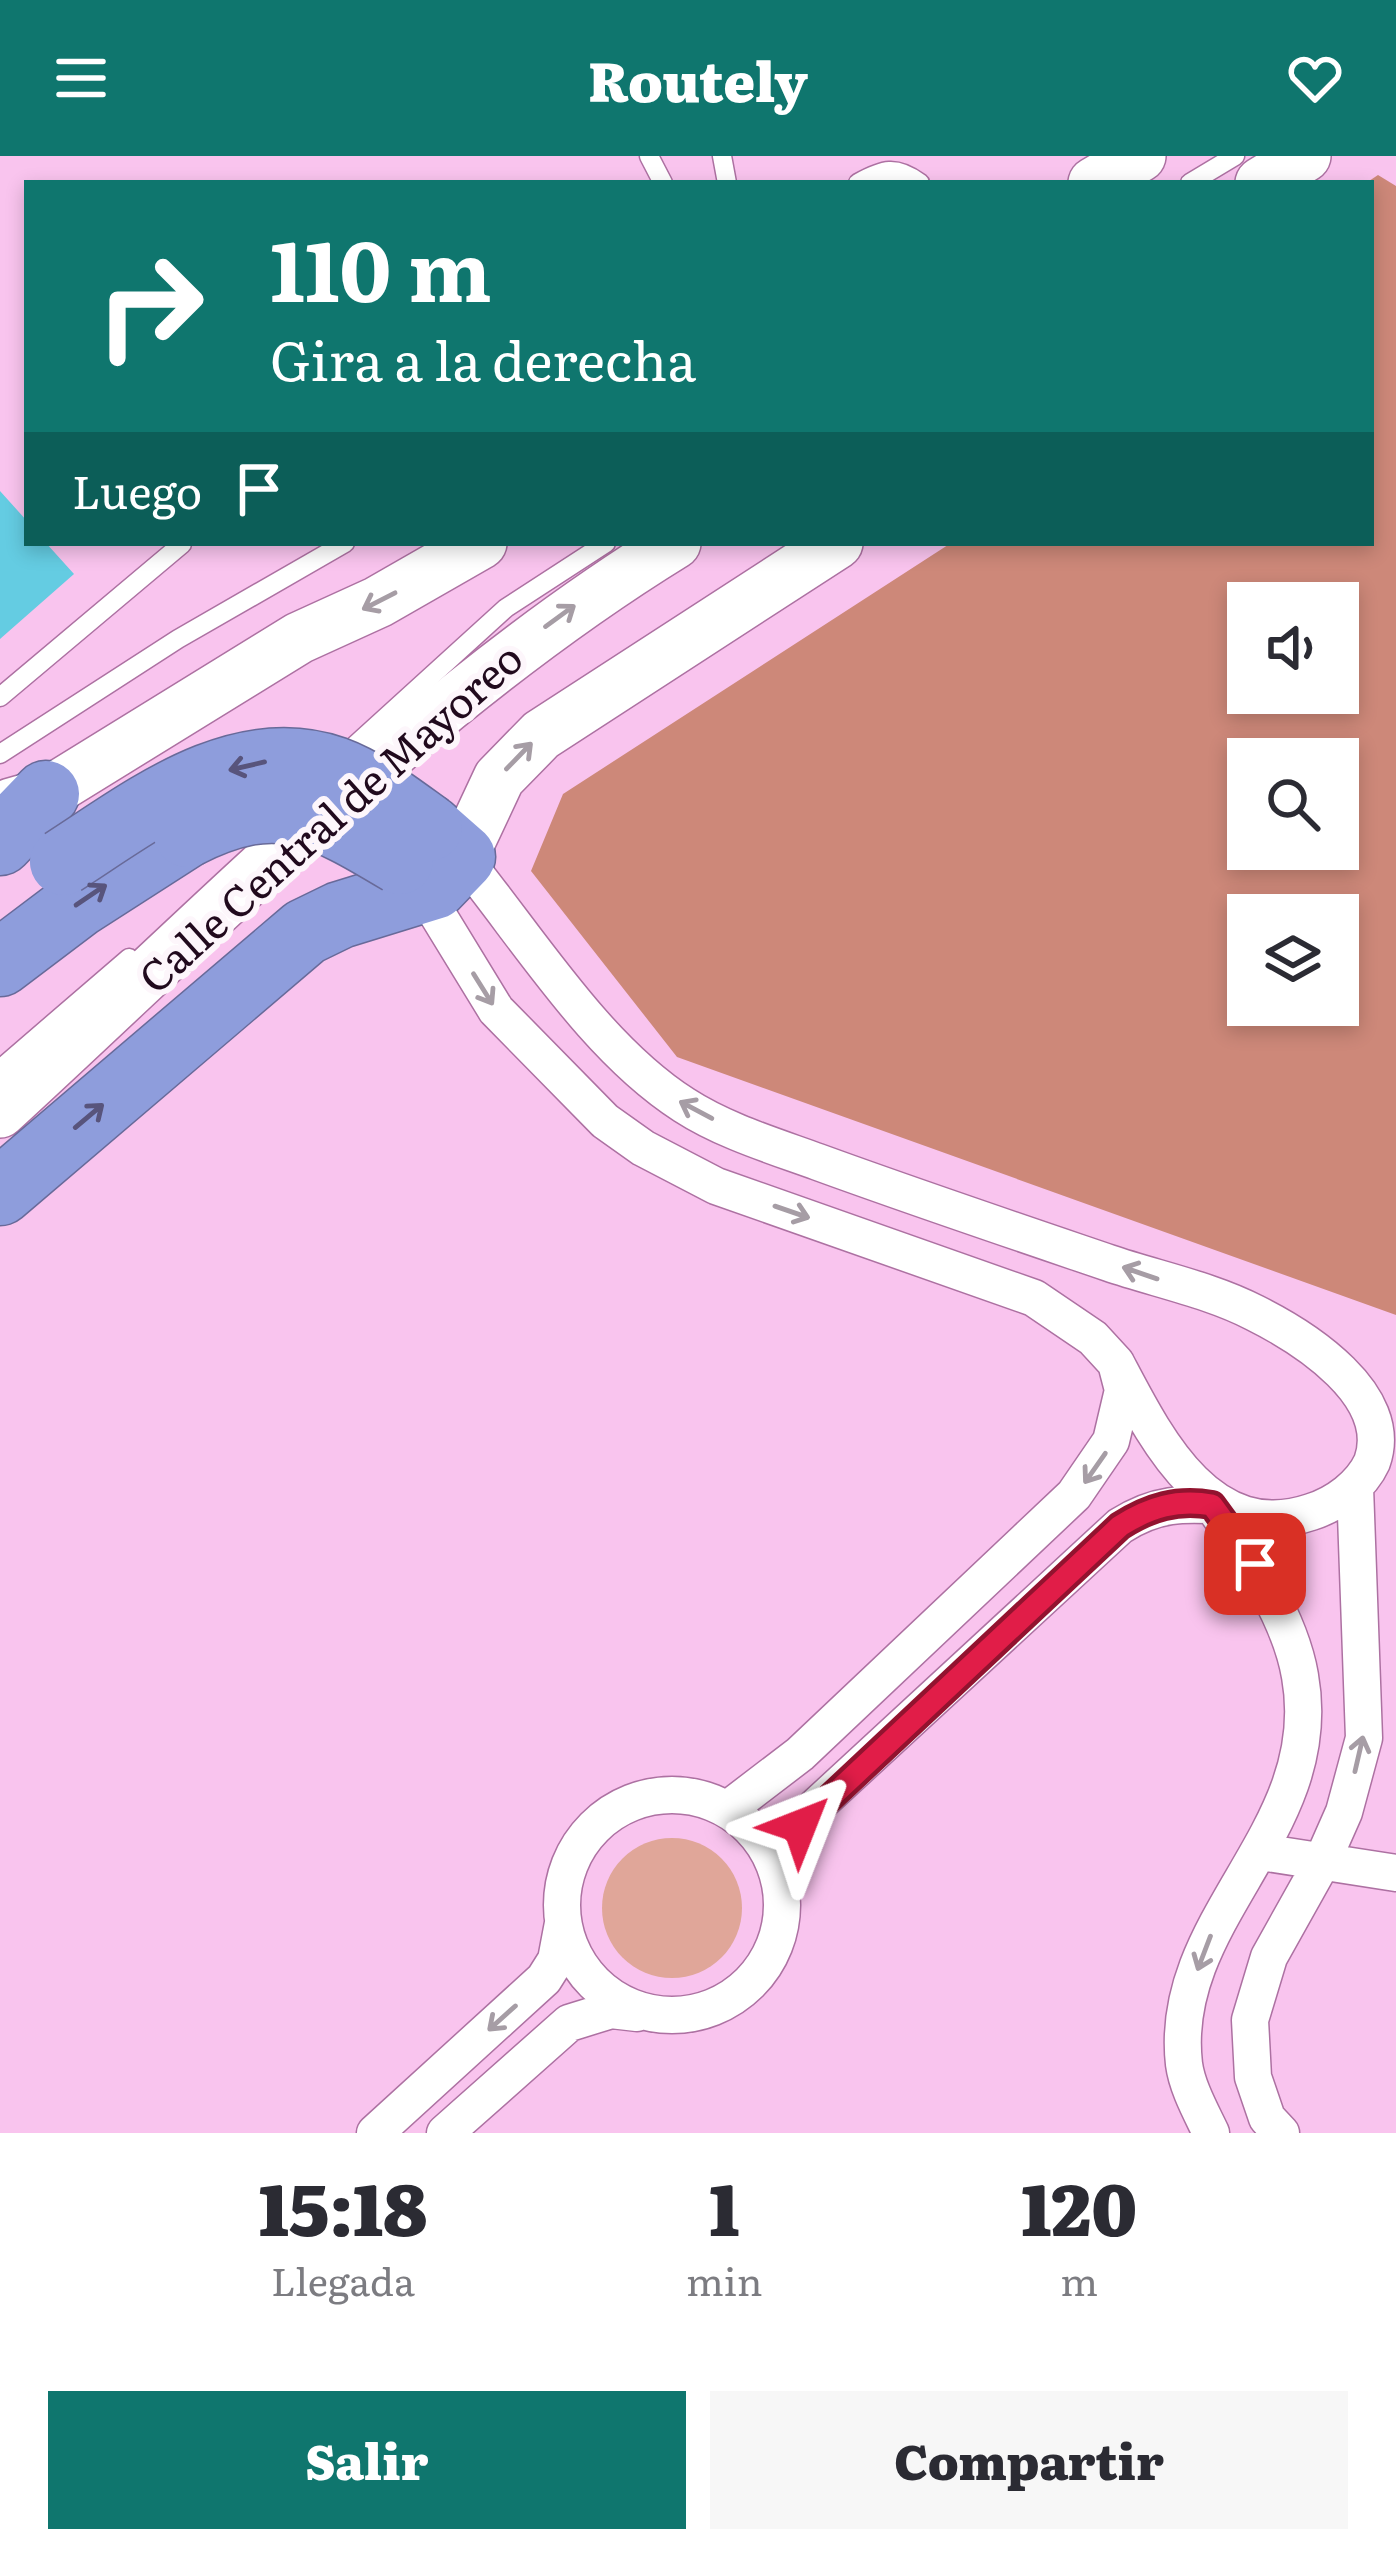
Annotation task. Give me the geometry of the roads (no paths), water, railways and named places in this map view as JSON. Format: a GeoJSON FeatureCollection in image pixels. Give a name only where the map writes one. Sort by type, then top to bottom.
{"type":"FeatureCollection","features":[{"type":"Feature","properties":{"kind":"highway"},"geometry":{"type":"LineString","coordinates":[[0,880],[63,862],[199,781],[273,760],[306,762],[350,776],[428,859]]}},
{"type":"Feature","properties":{"kind":"highway"},"geometry":{"type":"LineString","coordinates":[[0,842],[15,785]]}},
{"type":"Feature","properties":{"kind":"highway"},"geometry":{"type":"LineString","coordinates":[[0,963],[77,904],[210,863],[245,811],[290,808],[428,859]]}},
{"type":"Feature","properties":{"kind":"highway"},"geometry":{"type":"LineString","coordinates":[[0,1192],[304,932],[340,915],[428,859]]}},
{"type":"Feature","properties":{"kind":"main road"},"geometry":{"type":"LineString","coordinates":[[1099,180],[1140,156]]}},
{"type":"Feature","properties":{"kind":"main road"},"geometry":{"type":"LineString","coordinates":[[1266,180],[1305,156]]}},
{"type":"Feature","properties":{"kind":"main road"},"geometry":{"type":"LineString","coordinates":[[15,785],[378,602],[476,546]]}},
{"type":"Feature","properties":{"kind":"main road","name":"Calle Central de Mayoreo"},"geometry":{"type":"LineString","coordinates":[[0,1112],[403,742],[562,614],[670,546]]}},
{"type":"Feature","properties":{"kind":"main road"},"geometry":{"type":"LineString","coordinates":[[428,859],[541,735],[832,546]]}},
{"type":"Feature","properties":{"kind":"street"},"geometry":{"type":"LineString","coordinates":[[428,859],[507,1023],[605,1121],[643,1148],[716,1186],[1034,1298],[1093,1337],[1116,1363],[1161,1448],[1181,1474],[1220,1506],[1255,1564],[1300,1673],[1304,1726],[1284,1809],[1214,1927],[1184,2019],[1184,2067],[1211,2133]]}},
{"type":"Feature","properties":{"kind":"street"},"geometry":{"type":"LineString","coordinates":[[428,859],[537,955],[638,1070],[687,1107],[754,1138],[931,1203],[1251,1310],[1313,1346],[1367,1397],[1377,1426],[1374,1460],[1355,1487],[1332,1503],[1294,1516],[1254,1516],[1220,1506],[1175,1503],[1141,1513],[1120,1526],[809,1813],[792,1842],[780,1882],[781,1917],[771,1952],[751,1981],[722,2002],[689,2014],[611,2010],[569,2023],[445,2133]]}},
{"type":"Feature","properties":{"kind":"street"},"geometry":{"type":"LineString","coordinates":[[728,1809],[800,1754],[1074,1496],[1112,1441],[1123,1390],[1116,1363]]}},
{"type":"Feature","properties":{"kind":"street"},"geometry":{"type":"LineString","coordinates":[[1280,2133],[1267,2118],[1253,2077],[1250,2020],[1269,1957],[1322,1864],[1344,1812],[1364,1738],[1355,1487]]}},
{"type":"Feature","properties":{"kind":"street"},"geometry":{"type":"LineString","coordinates":[[375,2133],[544,1978],[556,1960],[563,1923],[562,1888],[574,1854],[595,1825],[625,1804],[695,1796],[728,1809],[752,1828],[780,1882]]}},
{"type":"Feature","properties":{"kind":"street"},"geometry":{"type":"LineString","coordinates":[[1261,1852],[1396,1873]]}},
{"type":"Feature","properties":{"kind":"street"},"geometry":{"type":"LineString","coordinates":[[563,1923],[573,1956],[594,1983],[621,2004],[653,2014]]}},
{"type":"Feature","properties":{"kind":"lane"},"geometry":{"type":"LineString","coordinates":[[1195,180],[1235,156]]}},
{"type":"Feature","properties":{"kind":"lane"},"geometry":{"type":"LineString","coordinates":[[863,180],[881,170],[903,170],[916,180]]}},
{"type":"Feature","properties":{"kind":"lane"},"geometry":{"type":"LineString","coordinates":[[0,697],[180,546]]}},
{"type":"Feature","properties":{"kind":"lane"},"geometry":{"type":"LineString","coordinates":[[15,785],[178,639],[340,546]]}},
{"type":"Feature","properties":{"kind":"lane"},"geometry":{"type":"LineString","coordinates":[[316,783],[379,718],[506,608],[601,546]]}},
{"type":"Feature","properties":{"kind":"lane"},"geometry":{"type":"LineString","coordinates":[[270,831],[301,799]]}},
{"type":"Feature","properties":{"kind":"lane"},"geometry":{"type":"LineString","coordinates":[[210,863],[254,848]]}},
{"type":"Feature","properties":{"kind":"lane"},"geometry":{"type":"LineString","coordinates":[[0,1069],[136,952]]}}]}
